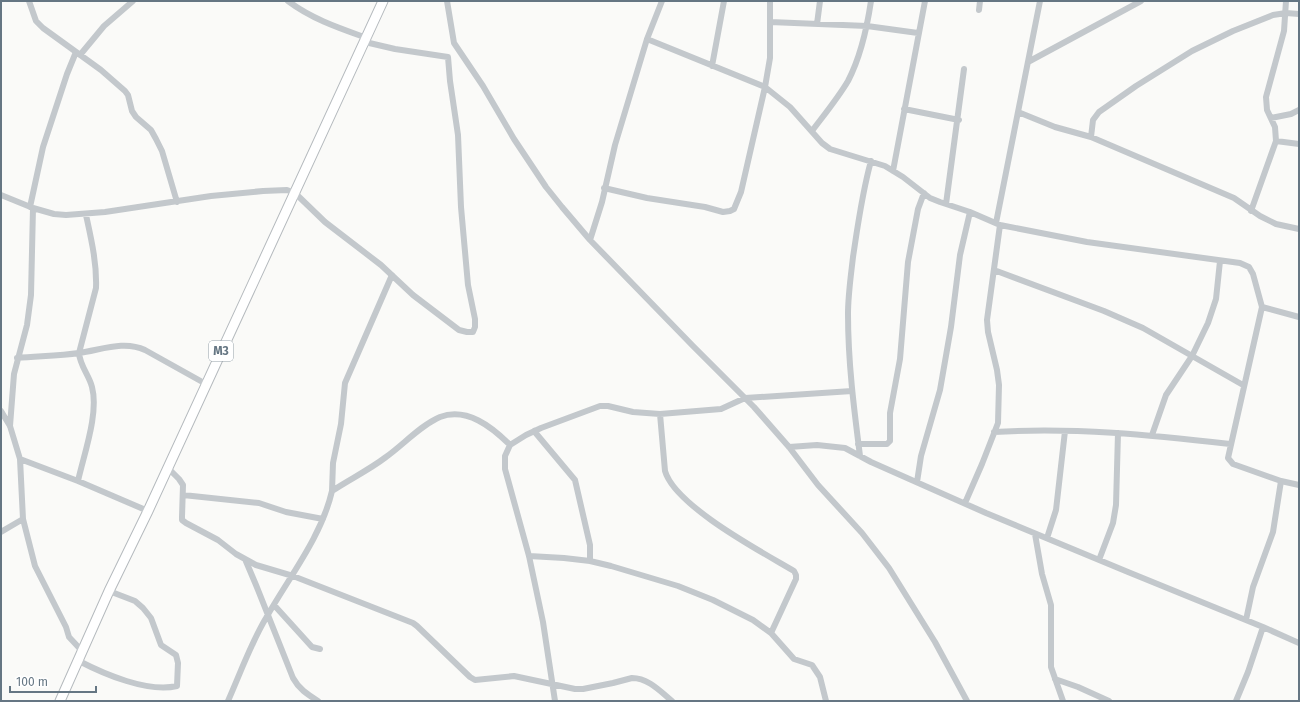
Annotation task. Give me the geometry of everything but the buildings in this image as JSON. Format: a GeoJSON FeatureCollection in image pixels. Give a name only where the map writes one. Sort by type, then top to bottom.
{"type":"FeatureCollection","features":[{"type":"Feature","properties":{"kind":"main road","name":"M3"},"geometry":{"type":"LineString","coordinates":[[60,701],[384,1]]}},
{"type":"Feature","properties":{"kind":"street"},"geometry":{"type":"LineString","coordinates":[[29,1],[36,21],[43,28],[78,53],[128,95],[132,111],[136,117],[151,130],[162,151],[177,202]]}},
{"type":"Feature","properties":{"kind":"street"},"geometry":{"type":"LineString","coordinates":[[10,426],[14,374],[27,325],[31,295],[31,208],[43,147],[67,74],[78,53],[104,26],[133,1]]}},
{"type":"Feature","properties":{"kind":"street"},"geometry":{"type":"LineString","coordinates":[[288,1],[310,15],[366,40],[395,49],[448,57],[462,56]]}},
{"type":"Feature","properties":{"kind":"street"},"geometry":{"type":"LineString","coordinates":[[447,1],[454,43],[483,86],[514,139],[546,187],[590,240],[745,398],[789,447],[818,485],[862,533],[889,568],[935,642],[967,701]]}},
{"type":"Feature","properties":{"kind":"street"},"geometry":{"type":"LineString","coordinates":[[590,240],[647,39],[662,1]]}},
{"type":"Feature","properties":{"kind":"street"},"geometry":{"type":"LineString","coordinates":[[712,66],[724,1]]}},
{"type":"Feature","properties":{"kind":"street"},"geometry":{"type":"LineString","coordinates":[[604,188],[647,198],[705,207],[723,212],[734,209],[741,192],[770,58],[770,1]]}},
{"type":"Feature","properties":{"kind":"street"},"geometry":{"type":"LineString","coordinates":[[817,24],[820,1]]}},
{"type":"Feature","properties":{"kind":"street"},"geometry":{"type":"LineString","coordinates":[[812,131],[847,82],[857,62],[867,26],[871,1]]}},
{"type":"Feature","properties":{"kind":"street"},"geometry":{"type":"LineString","coordinates":[[893,171],[925,1]]}},
{"type":"Feature","properties":{"kind":"street"},"geometry":{"type":"LineString","coordinates":[[978,10],[980,1]]}},
{"type":"Feature","properties":{"kind":"street"},"geometry":{"type":"LineString","coordinates":[[965,503],[998,423],[999,385],[987,320],[994,270],[998,224],[1040,1]]}},
{"type":"Feature","properties":{"kind":"street"},"geometry":{"type":"LineString","coordinates":[[1028,62],[1141,1]]}},
{"type":"Feature","properties":{"kind":"street"},"geometry":{"type":"LineString","coordinates":[[1251,210],[1276,141],[1275,127],[1267,110],[1266,97],[1284,32],[1286,1]]}},
{"type":"Feature","properties":{"kind":"street"},"geometry":{"type":"LineString","coordinates":[[1091,137],[1093,120],[1095,116],[1136,86],[1192,51],[1233,31],[1273,15],[1286,13],[1299,14]]}},
{"type":"Feature","properties":{"kind":"street"},"geometry":{"type":"LineString","coordinates":[[770,22],[867,26],[918,33]]}},
{"type":"Feature","properties":{"kind":"street"},"geometry":{"type":"LineString","coordinates":[[647,39],[765,86],[790,107],[822,143],[830,149],[885,166],[930,198],[970,212],[998,224],[1087,242],[1240,263],[1249,267],[1253,274],[1262,307],[1228,458],[1233,464],[1281,481],[1299,485]]}},
{"type":"Feature","properties":{"kind":"street"},"geometry":{"type":"LineString","coordinates":[[1,195],[31,208],[54,214],[86,214],[211,196],[287,190],[295,193],[325,222],[381,265],[413,295],[459,330],[473,332],[475,327],[475,319],[468,278],[461,207],[458,135],[448,57]]}},
{"type":"Feature","properties":{"kind":"street"},"geometry":{"type":"LineString","coordinates":[[946,204],[964,69]]}},
{"type":"Feature","properties":{"kind":"street"},"geometry":{"type":"LineString","coordinates":[[904,109],[958,120]]}},
{"type":"Feature","properties":{"kind":"street"},"geometry":{"type":"LineString","coordinates":[[1271,118],[1291,114],[1299,110]]}},
{"type":"Feature","properties":{"kind":"street"},"geometry":{"type":"LineString","coordinates":[[1018,112],[1055,127],[1091,137],[1234,198],[1260,216],[1276,224],[1299,230]]}},
{"type":"Feature","properties":{"kind":"street"},"geometry":{"type":"LineString","coordinates":[[1276,141],[1299,144]]}},
{"type":"Feature","properties":{"kind":"street"},"geometry":{"type":"LineString","coordinates":[[860,456],[852,391],[848,320],[849,297],[858,222],[864,187],[871,161]]}},
{"type":"Feature","properties":{"kind":"street"},"geometry":{"type":"LineString","coordinates":[[858,444],[887,444],[890,441],[890,413],[900,359],[908,262],[918,209],[924,193]]}},
{"type":"Feature","properties":{"kind":"street"},"geometry":{"type":"LineString","coordinates":[[917,482],[921,456],[940,390],[951,327],[960,255],[970,212]]}},
{"type":"Feature","properties":{"kind":"street"},"geometry":{"type":"LineString","coordinates":[[78,480],[93,421],[94,406],[92,386],[80,360],[79,353],[96,288],[93,246],[86,214]]}},
{"type":"Feature","properties":{"kind":"street"},"geometry":{"type":"LineString","coordinates":[[1152,435],[1166,395],[1192,356],[1208,323],[1216,299],[1220,261]]}},
{"type":"Feature","properties":{"kind":"street"},"geometry":{"type":"LineString","coordinates":[[994,270],[1104,311],[1144,328],[1244,385]]}},
{"type":"Feature","properties":{"kind":"street"},"geometry":{"type":"LineString","coordinates":[[228,701],[268,614],[293,576],[328,507],[332,491],[333,463],[341,424],[345,383],[392,275]]}},
{"type":"Feature","properties":{"kind":"street"},"geometry":{"type":"LineString","coordinates":[[1262,307],[1299,317]]}},
{"type":"Feature","properties":{"kind":"street"},"geometry":{"type":"LineString","coordinates":[[18,358],[79,353],[128,345],[137,346],[206,384]]}},
{"type":"Feature","properties":{"kind":"street"},"geometry":{"type":"LineString","coordinates":[[555,701],[544,622],[529,556],[505,469],[504,456],[510,445],[534,431],[600,406],[608,406],[633,412],[660,414],[721,409],[745,398],[852,391]]}},
{"type":"Feature","properties":{"kind":"street"},"geometry":{"type":"LineString","coordinates":[[1,411],[10,426],[20,459],[23,519],[35,566],[67,628],[69,637],[81,656],[101,672],[152,688],[177,686],[178,663],[176,655],[161,645],[151,618],[135,601],[110,591]]}},
{"type":"Feature","properties":{"kind":"street"},"geometry":{"type":"LineString","coordinates":[[660,414],[665,470],[668,478],[681,495],[708,518],[794,571],[796,579],[771,633]]}},
{"type":"Feature","properties":{"kind":"street"},"geometry":{"type":"LineString","coordinates":[[332,491],[366,472],[427,425],[440,417],[455,415],[469,416],[498,432],[510,445]]}},
{"type":"Feature","properties":{"kind":"street"},"geometry":{"type":"LineString","coordinates":[[994,432],[1065,430],[1152,435],[1230,444]]}},
{"type":"Feature","properties":{"kind":"street"},"geometry":{"type":"LineString","coordinates":[[1047,538],[1056,510],[1065,430]]}},
{"type":"Feature","properties":{"kind":"street"},"geometry":{"type":"LineString","coordinates":[[534,431],[574,480],[590,545],[590,561]]}},
{"type":"Feature","properties":{"kind":"street"},"geometry":{"type":"LineString","coordinates":[[1099,560],[1113,523],[1116,505],[1118,433]]}},
{"type":"Feature","properties":{"kind":"street"},"geometry":{"type":"LineString","coordinates":[[789,447],[817,445],[845,448],[917,482],[1035,534],[1263,626],[1299,643]]}},
{"type":"Feature","properties":{"kind":"street"},"geometry":{"type":"LineString","coordinates":[[20,459],[78,480],[148,511]]}},
{"type":"Feature","properties":{"kind":"street"},"geometry":{"type":"LineString","coordinates":[[168,468],[180,479],[183,485],[182,520],[218,540],[256,565],[293,576],[418,626],[470,677],[475,680],[514,676],[565,688],[583,688],[638,678],[645,680],[672,701]]}},
{"type":"Feature","properties":{"kind":"street"},"geometry":{"type":"LineString","coordinates":[[1246,620],[1253,587],[1273,532],[1281,481]]}},
{"type":"Feature","properties":{"kind":"street"},"geometry":{"type":"LineString","coordinates":[[183,496],[259,503],[286,512],[323,519]]}},
{"type":"Feature","properties":{"kind":"street"},"geometry":{"type":"LineString","coordinates":[[1,532],[23,519]]}},
{"type":"Feature","properties":{"kind":"street"},"geometry":{"type":"LineString","coordinates":[[1035,534],[1042,574],[1051,605],[1051,667],[1063,701]]}},
{"type":"Feature","properties":{"kind":"street"},"geometry":{"type":"LineString","coordinates":[[529,556],[590,561],[611,566],[678,586],[713,600],[753,620],[771,633],[794,659],[812,665],[820,677],[826,701]]}},
{"type":"Feature","properties":{"kind":"street"},"geometry":{"type":"LineString","coordinates":[[245,559],[289,669],[298,686],[304,693],[318,701]]}},
{"type":"Feature","properties":{"kind":"street"},"geometry":{"type":"LineString","coordinates":[[274,605],[312,647],[320,649]]}},
{"type":"Feature","properties":{"kind":"street"},"geometry":{"type":"LineString","coordinates":[[1236,701],[1248,672],[1263,626]]}},
{"type":"Feature","properties":{"kind":"street"},"geometry":{"type":"LineString","coordinates":[[1055,679],[1078,687],[1109,701]]}}]}
